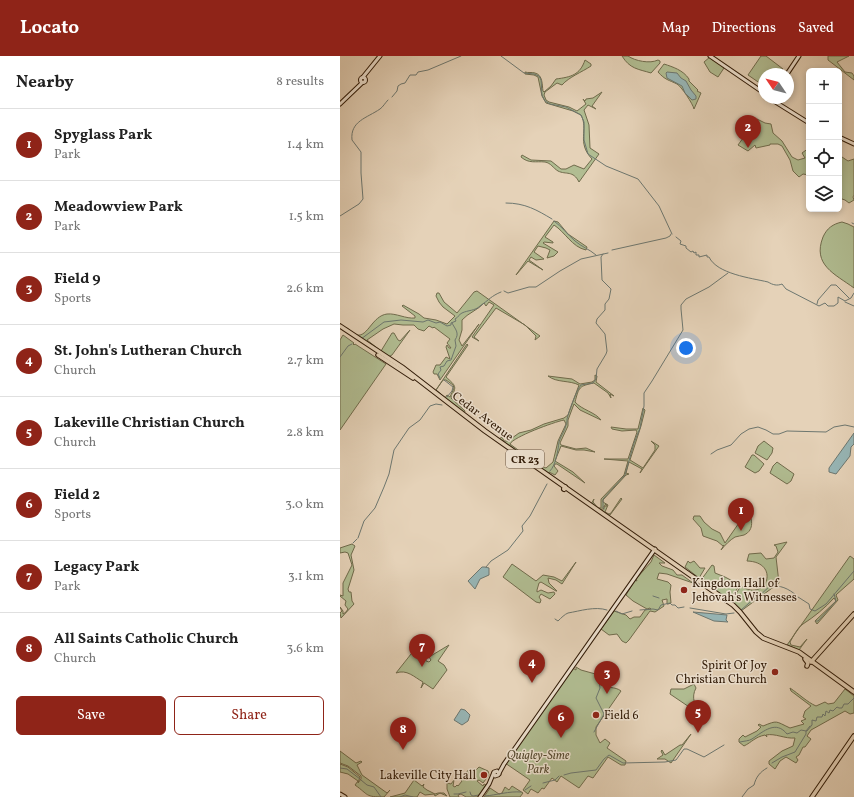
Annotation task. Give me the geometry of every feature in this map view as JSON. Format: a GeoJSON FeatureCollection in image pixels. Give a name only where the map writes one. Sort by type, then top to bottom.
{"type":"FeatureCollection","features":[{"type":"Feature","properties":{"kind":"main road"},"geometry":{"type":"LineString","coordinates":[[340,103],[363,80],[380,56]]}},
{"type":"Feature","properties":{"kind":"main road"},"geometry":{"type":"LineString","coordinates":[[710,56],[758,88]]}},
{"type":"Feature","properties":{"kind":"main road"},"geometry":{"type":"LineString","coordinates":[[713,56],[758,88]]}},
{"type":"Feature","properties":{"kind":"main road"},"geometry":{"type":"LineString","coordinates":[[791,68],[799,57]]}},
{"type":"Feature","properties":{"kind":"main road"},"geometry":{"type":"LineString","coordinates":[[781,104],[806,121]]}},
{"type":"Feature","properties":{"kind":"main road"},"geometry":{"type":"LineString","coordinates":[[842,138],[854,144]]}},
{"type":"Feature","properties":{"kind":"main road","name":"Cedar Avenue"},"geometry":{"type":"LineString","coordinates":[[340,328],[432,392],[463,418],[654,550]]}},
{"type":"Feature","properties":{"kind":"main road"},"geometry":{"type":"LineString","coordinates":[[481,797],[654,550]]}},
{"type":"Feature","properties":{"kind":"main road","name":"CR 23"},"geometry":{"type":"LineString","coordinates":[[654,550],[734,608],[760,638],[770,644],[794,652],[817,665],[854,693]]}},
{"type":"Feature","properties":{"kind":"main road","name":"CR 23"},"geometry":{"type":"LineString","coordinates":[[654,550],[736,607],[754,630],[763,638],[796,651],[854,693]]}},
{"type":"Feature","properties":{"kind":"main road"},"geometry":{"type":"LineString","coordinates":[[811,662],[854,614]]}},
{"type":"Feature","properties":{"kind":"main road"},"geometry":{"type":"LineString","coordinates":[[816,657],[814,661],[817,665]]}},
{"type":"Feature","properties":{"kind":"main road"},"geometry":{"type":"LineString","coordinates":[[805,659],[808,663],[807,666]]}},
{"type":"Feature","properties":{"kind":"main road"},"geometry":{"type":"LineString","coordinates":[[813,797],[854,736]]}},
{"type":"Feature","properties":{"kind":"main road"},"geometry":{"type":"LineString","coordinates":[[813,797],[844,752]]}},
{"type":"Feature","properties":{"kind":"main road"},"geometry":{"type":"LineString","coordinates":[[340,796],[345,797]]}},
{"type":"Feature","properties":{"kind":"green space"},"geometry":{"type":"Polygon","coordinates":[[[622,56],[628,56],[651,62],[658,60],[660,63],[651,73],[631,66],[622,56]]]}},
{"type":"Feature","properties":{"kind":"green space"},"geometry":{"type":"Polygon","coordinates":[[[761,56],[766,56],[782,68],[758,68],[758,82],[748,75],[761,56]]]}},
{"type":"Feature","properties":{"kind":"green space"},"geometry":{"type":"Polygon","coordinates":[[[828,56],[849,56],[837,62],[842,68],[838,68],[828,60],[828,56]]]}},
{"type":"Feature","properties":{"kind":"green space"},"geometry":{"type":"Polygon","coordinates":[[[710,57],[724,68],[718,77],[710,72],[704,62],[710,57]]]}},
{"type":"Feature","properties":{"kind":"green space"},"geometry":{"type":"Polygon","coordinates":[[[585,60],[591,64],[591,66],[572,77],[562,85],[557,83],[545,92],[544,95],[546,100],[549,102],[569,107],[577,111],[586,104],[583,99],[585,101],[586,99],[593,98],[602,92],[592,106],[596,109],[588,105],[584,110],[589,125],[590,148],[599,154],[579,182],[572,174],[558,171],[550,164],[545,162],[530,161],[521,157],[522,155],[531,160],[551,161],[561,169],[566,169],[574,165],[584,169],[592,159],[587,153],[585,147],[584,126],[581,115],[546,103],[542,96],[538,77],[525,74],[525,72],[538,74],[542,80],[544,92],[556,79],[570,76],[578,72],[585,60]]]}},
{"type":"Feature","properties":{"kind":"green space"},"geometry":{"type":"Polygon","coordinates":[[[664,64],[684,73],[689,81],[698,90],[697,91],[701,93],[694,109],[679,85],[660,75],[658,72],[664,64]]]}},
{"type":"Feature","properties":{"kind":"green space"},"geometry":{"type":"Polygon","coordinates":[[[842,68],[845,72],[852,73],[854,80],[842,71],[842,68]]]}},
{"type":"Feature","properties":{"kind":"green space"},"geometry":{"type":"Polygon","coordinates":[[[757,119],[771,124],[773,133],[782,141],[792,157],[798,160],[805,158],[802,153],[806,150],[806,174],[803,174],[799,177],[793,171],[790,160],[782,146],[778,144],[770,144],[756,148],[755,145],[748,151],[738,145],[757,119]]]}},
{"type":"Feature","properties":{"kind":"green space"},"geometry":{"type":"Polygon","coordinates":[[[842,157],[848,161],[854,159],[854,200],[849,203],[842,199],[842,157]]]}},
{"type":"Feature","properties":{"kind":"green space"},"geometry":{"type":"Polygon","coordinates":[[[554,221],[558,222],[568,234],[587,247],[586,250],[573,243],[554,225],[545,237],[553,243],[543,243],[558,252],[554,256],[547,258],[550,250],[538,246],[534,252],[544,259],[536,260],[531,257],[529,260],[543,270],[528,261],[516,275],[554,221]]]}},
{"type":"Feature","properties":{"kind":"green space"},"geometry":{"type":"Polygon","coordinates":[[[842,222],[854,227],[854,288],[827,268],[821,255],[820,247],[826,231],[842,222]]]}},
{"type":"Feature","properties":{"kind":"green space"},"geometry":{"type":"Polygon","coordinates":[[[477,291],[523,324],[496,308],[474,337],[479,341],[472,337],[494,305],[489,302],[486,306],[484,303],[462,320],[462,330],[459,340],[462,346],[479,324],[440,380],[437,374],[434,374],[433,372],[436,365],[440,365],[446,357],[450,359],[446,347],[447,345],[451,348],[447,343],[450,339],[434,327],[429,326],[424,331],[418,329],[414,325],[394,324],[383,329],[367,340],[381,351],[392,333],[394,333],[400,341],[410,330],[392,355],[388,357],[346,328],[357,335],[361,335],[378,318],[387,314],[415,318],[415,316],[402,306],[403,305],[424,318],[447,324],[455,316],[439,302],[436,296],[437,293],[439,293],[444,302],[457,313],[474,292],[477,291]]]}},
{"type":"Feature","properties":{"kind":"green space"},"geometry":{"type":"Polygon","coordinates":[[[526,326],[540,336],[535,340],[536,336],[526,326]]]}},
{"type":"Feature","properties":{"kind":"green space"},"geometry":{"type":"Polygon","coordinates":[[[343,335],[354,343],[354,345],[355,344],[386,364],[340,430],[340,340],[343,335]]]}},
{"type":"Feature","properties":{"kind":"green space"},"geometry":{"type":"Polygon","coordinates":[[[467,344],[468,345],[446,377],[452,382],[455,388],[451,398],[465,411],[464,414],[445,398],[447,395],[450,397],[454,388],[453,385],[446,380],[443,380],[436,390],[467,344]]]}},
{"type":"Feature","properties":{"kind":"green space"},"geometry":{"type":"Polygon","coordinates":[[[595,375],[597,376],[596,382],[614,396],[610,394],[611,398],[608,393],[594,383],[582,386],[580,388],[575,402],[601,420],[580,410],[574,404],[568,420],[568,426],[560,443],[561,445],[576,449],[586,448],[595,452],[576,450],[561,446],[555,461],[573,472],[585,483],[557,464],[554,466],[558,471],[555,475],[549,472],[548,474],[499,439],[502,437],[504,441],[508,441],[519,433],[564,418],[568,415],[579,385],[571,382],[555,380],[548,376],[572,379],[580,384],[595,380],[595,375]],[[564,420],[543,427],[518,438],[510,444],[537,464],[546,468],[553,462],[558,441],[566,424],[564,420]]]}},
{"type":"Feature","properties":{"kind":"green space"},"geometry":{"type":"Polygon","coordinates":[[[643,408],[645,410],[641,426],[630,460],[643,468],[655,450],[655,445],[651,441],[659,446],[640,473],[642,469],[629,462],[626,473],[629,474],[626,475],[603,500],[603,502],[608,505],[605,512],[609,514],[621,498],[622,499],[610,515],[607,515],[602,511],[605,506],[607,506],[606,504],[600,511],[591,504],[594,499],[593,502],[598,508],[601,508],[601,499],[624,475],[628,461],[604,459],[628,459],[637,432],[636,430],[622,431],[612,429],[611,427],[638,429],[643,408]]]}},
{"type":"Feature","properties":{"kind":"green space"},"geometry":{"type":"Polygon","coordinates":[[[764,441],[773,448],[772,453],[767,460],[755,453],[758,446],[764,441]]]}},
{"type":"Feature","properties":{"kind":"green space"},"geometry":{"type":"Polygon","coordinates":[[[752,455],[764,464],[759,471],[755,473],[745,467],[752,455]]]}},
{"type":"Feature","properties":{"kind":"green space"},"geometry":{"type":"Polygon","coordinates":[[[777,462],[794,474],[791,481],[787,484],[770,473],[773,466],[777,462]]]}},
{"type":"Feature","properties":{"kind":"green space"},"geometry":{"type":"Polygon","coordinates":[[[748,510],[752,524],[750,530],[744,535],[733,538],[721,550],[724,545],[723,546],[717,541],[703,536],[701,528],[693,519],[694,516],[700,516],[712,529],[720,533],[725,543],[748,510]]]}},
{"type":"Feature","properties":{"kind":"green space"},"geometry":{"type":"Polygon","coordinates":[[[787,542],[776,557],[779,583],[741,611],[731,601],[741,586],[750,590],[758,589],[763,586],[767,574],[764,568],[758,563],[747,561],[749,554],[761,553],[766,559],[774,558],[778,552],[776,546],[774,545],[787,542]]]}},
{"type":"Feature","properties":{"kind":"green space"},"geometry":{"type":"Polygon","coordinates":[[[352,544],[355,546],[351,555],[354,570],[348,589],[349,592],[351,592],[352,601],[354,604],[341,618],[340,613],[342,611],[340,607],[343,611],[343,614],[348,609],[345,605],[346,601],[340,595],[343,596],[343,583],[352,565],[348,553],[340,553],[340,548],[352,544]]]}},
{"type":"Feature","properties":{"kind":"green space"},"geometry":{"type":"Polygon","coordinates":[[[654,555],[665,563],[659,563],[662,566],[673,570],[677,575],[682,575],[693,583],[667,574],[659,573],[657,579],[668,582],[671,585],[671,603],[667,604],[667,599],[662,600],[664,606],[655,612],[650,611],[626,643],[622,641],[617,634],[609,635],[601,629],[614,611],[626,615],[630,619],[640,617],[645,610],[651,609],[647,609],[626,595],[635,580],[637,581],[636,579],[651,562],[654,555]]]}},
{"type":"Feature","properties":{"kind":"green space"},"geometry":{"type":"Polygon","coordinates":[[[850,556],[854,559],[854,579],[836,595],[838,600],[817,624],[815,621],[836,601],[834,598],[819,612],[800,626],[850,556]]]}},
{"type":"Feature","properties":{"kind":"green space"},"geometry":{"type":"Polygon","coordinates":[[[688,561],[690,563],[694,561],[700,568],[705,568],[699,578],[685,567],[688,561]]]}},
{"type":"Feature","properties":{"kind":"green space"},"geometry":{"type":"Polygon","coordinates":[[[576,562],[562,584],[556,580],[548,578],[549,583],[557,591],[541,582],[539,583],[537,592],[541,590],[548,593],[554,592],[555,594],[550,599],[541,594],[539,597],[541,600],[540,603],[536,602],[503,577],[512,564],[536,581],[543,575],[554,577],[562,581],[576,562]]]}},
{"type":"Feature","properties":{"kind":"green space"},"geometry":{"type":"Polygon","coordinates":[[[712,565],[714,566],[715,573],[740,585],[729,600],[701,580],[712,565]]]}},
{"type":"Feature","properties":{"kind":"green space"},"geometry":{"type":"Polygon","coordinates":[[[793,636],[790,642],[791,645],[800,647],[807,639],[799,650],[787,645],[793,636]]]}},
{"type":"Feature","properties":{"kind":"green space"},"geometry":{"type":"Polygon","coordinates":[[[449,645],[438,661],[444,665],[447,670],[433,689],[424,683],[421,688],[423,682],[410,674],[404,672],[396,673],[415,649],[422,660],[426,658],[426,661],[429,662],[431,660],[429,657],[449,645]]]}},
{"type":"Feature","properties":{"kind":"green space","name":"Quigley-Sime Park"},"geometry":{"type":"Polygon","coordinates":[[[571,667],[576,670],[576,667],[599,675],[600,684],[616,688],[621,691],[596,727],[596,735],[600,743],[605,739],[610,743],[607,748],[626,761],[625,765],[621,765],[608,757],[593,778],[588,776],[579,788],[561,776],[557,782],[552,778],[544,789],[542,788],[538,793],[531,789],[528,794],[523,790],[530,780],[505,763],[571,667]]]}},
{"type":"Feature","properties":{"kind":"green space"},"geometry":{"type":"Polygon","coordinates":[[[694,684],[696,688],[694,691],[694,702],[697,708],[703,713],[701,715],[670,694],[671,689],[684,689],[694,684]]]}},
{"type":"Feature","properties":{"kind":"green space"},"geometry":{"type":"Polygon","coordinates":[[[790,688],[816,706],[825,702],[828,704],[834,703],[845,689],[854,696],[854,713],[850,714],[845,711],[811,730],[807,736],[811,739],[796,757],[798,760],[796,763],[786,757],[780,761],[775,769],[769,764],[769,761],[782,751],[793,746],[795,738],[776,735],[766,735],[767,737],[765,735],[756,738],[744,746],[739,742],[739,739],[743,735],[745,737],[757,731],[761,727],[758,725],[759,724],[763,726],[776,722],[790,728],[804,724],[801,721],[806,719],[803,717],[805,711],[811,706],[791,691],[790,688]]]}},
{"type":"Feature","properties":{"kind":"green space"},"geometry":{"type":"Polygon","coordinates":[[[691,734],[671,763],[665,759],[657,759],[663,755],[662,750],[665,755],[682,745],[691,734]]]}},
{"type":"Feature","properties":{"kind":"green space"},"geometry":{"type":"Polygon","coordinates":[[[340,751],[356,763],[362,762],[357,765],[362,775],[387,793],[390,790],[384,797],[373,797],[368,795],[355,785],[358,781],[348,774],[340,772],[340,764],[348,767],[360,777],[358,783],[361,779],[361,776],[348,766],[340,763],[340,751]]]}},
{"type":"Feature","properties":{"kind":"green space"},"geometry":{"type":"Polygon","coordinates":[[[479,767],[488,771],[489,775],[483,783],[479,780],[477,781],[483,786],[484,784],[486,785],[478,797],[466,797],[461,794],[458,795],[459,797],[450,797],[447,789],[447,783],[451,784],[454,780],[453,786],[458,786],[462,781],[460,779],[467,776],[466,773],[468,770],[473,773],[479,767]]]}},
{"type":"Feature","properties":{"kind":"green space"},"geometry":{"type":"Polygon","coordinates":[[[414,780],[422,786],[424,784],[423,787],[435,794],[440,793],[435,796],[434,794],[425,795],[420,792],[417,797],[390,797],[405,793],[414,780]]]}},
{"type":"Feature","properties":{"kind":"green space"},"geometry":{"type":"Polygon","coordinates":[[[512,786],[523,793],[520,797],[484,797],[490,788],[499,794],[502,793],[505,787],[509,790],[512,786]]]}},
{"type":"Feature","properties":{"kind":"water"},"geometry":{"type":"Polygon","coordinates":[[[667,72],[677,73],[686,81],[696,96],[696,99],[692,100],[685,93],[682,86],[667,78],[667,72]]]}},
{"type":"Feature","properties":{"kind":"water"},"geometry":{"type":"Polygon","coordinates":[[[854,433],[854,444],[851,447],[850,456],[836,474],[829,472],[829,468],[854,433]]]}},
{"type":"Feature","properties":{"kind":"water"},"geometry":{"type":"Polygon","coordinates":[[[482,567],[489,568],[489,575],[480,579],[475,589],[468,581],[482,567]]]}},
{"type":"Feature","properties":{"kind":"water"},"geometry":{"type":"Polygon","coordinates":[[[693,612],[727,615],[726,620],[728,622],[714,621],[693,612]]]}},
{"type":"Feature","properties":{"kind":"water"},"geometry":{"type":"Polygon","coordinates":[[[461,709],[465,710],[470,715],[468,721],[462,725],[454,720],[461,709]]]}},
{"type":"Feature","properties":{"kind":"waterway"},"geometry":{"type":"LineString","coordinates":[[392,97],[397,91],[398,86],[405,83],[410,75],[416,75],[418,72],[428,70],[461,56]]}},
{"type":"Feature","properties":{"kind":"waterway"},"geometry":{"type":"LineString","coordinates":[[501,56],[524,73],[539,76],[541,80],[542,95],[545,101],[550,104],[566,107],[581,115],[584,122],[584,140],[588,154],[606,166],[638,179],[659,206],[672,234]]}},
{"type":"Feature","properties":{"kind":"waterway"},"geometry":{"type":"LineString","coordinates":[[340,216],[359,204],[363,199],[361,152],[352,140],[354,128],[360,121],[381,108],[388,100]]}},
{"type":"Feature","properties":{"kind":"waterway"},"geometry":{"type":"LineString","coordinates":[[506,203],[525,206],[552,219]]}},
{"type":"Feature","properties":{"kind":"waterway"},"geometry":{"type":"LineString","coordinates":[[554,221],[575,241],[596,255]]}},
{"type":"Feature","properties":{"kind":"waterway"},"geometry":{"type":"LineString","coordinates":[[612,250],[666,238],[671,234]]}},
{"type":"Feature","properties":{"kind":"waterway"},"geometry":{"type":"LineString","coordinates":[[676,237],[681,241],[680,244],[686,246],[686,248],[691,252],[696,252],[696,255],[699,255],[699,257],[707,255],[707,257],[709,257],[719,268],[744,277],[775,285],[782,284],[786,289],[819,306],[825,303],[828,306],[834,306],[838,303],[838,297],[845,301],[851,298],[854,293]]}},
{"type":"Feature","properties":{"kind":"waterway"},"geometry":{"type":"LineString","coordinates":[[504,291],[508,293],[529,287],[536,287],[581,259],[608,253]]}},
{"type":"Feature","properties":{"kind":"waterway"},"geometry":{"type":"LineString","coordinates":[[550,471],[555,461],[560,440],[567,423],[569,411],[577,392],[581,385],[593,383],[596,379],[597,369],[607,351],[605,334],[596,323],[597,319],[605,310],[605,304],[609,299],[611,289],[602,280],[601,257],[603,254]]}},
{"type":"Feature","properties":{"kind":"waterway"},"geometry":{"type":"LineString","coordinates":[[603,507],[603,499],[625,475],[640,428],[644,406],[644,393],[683,330],[681,305],[686,299],[709,287],[728,273]]}},
{"type":"Feature","properties":{"kind":"waterway"},"geometry":{"type":"LineString","coordinates":[[817,304],[818,300],[831,285],[836,285],[849,298]]}},
{"type":"Feature","properties":{"kind":"waterway"},"geometry":{"type":"LineString","coordinates":[[361,339],[384,322],[401,320],[423,322],[428,320],[436,323],[440,322],[447,326],[451,325],[451,323],[456,321],[455,319],[461,313],[478,308],[501,292]]}},
{"type":"Feature","properties":{"kind":"waterway"},"geometry":{"type":"LineString","coordinates":[[845,302],[854,306]]}},
{"type":"Feature","properties":{"kind":"waterway"},"geometry":{"type":"LineString","coordinates":[[440,378],[438,374],[441,370],[440,367],[444,366],[447,361],[451,360],[456,346],[455,340],[457,333],[452,323]]}},
{"type":"Feature","properties":{"kind":"waterway"},"geometry":{"type":"LineString","coordinates":[[340,357],[348,346],[352,344]]}},
{"type":"Feature","properties":{"kind":"waterway"},"geometry":{"type":"LineString","coordinates":[[444,380],[453,387],[452,391],[447,397]]}},
{"type":"Feature","properties":{"kind":"waterway"},"geometry":{"type":"LineString","coordinates":[[358,538],[364,521],[375,508],[384,487],[389,474],[394,450],[409,428],[420,420],[430,406],[436,404],[442,405]]}},
{"type":"Feature","properties":{"kind":"waterway"},"geometry":{"type":"LineString","coordinates":[[711,454],[731,445],[741,434],[749,429],[758,427],[773,434],[779,434],[787,431],[826,432],[834,427],[845,425],[854,427]]}},
{"type":"Feature","properties":{"kind":"waterway"},"geometry":{"type":"LineString","coordinates":[[486,567],[491,561],[508,550],[523,531],[522,526],[530,516],[547,484]]}},
{"type":"Feature","properties":{"kind":"waterway"},"geometry":{"type":"LineString","coordinates":[[353,543],[357,539]]}},
{"type":"Feature","properties":{"kind":"waterway"},"geometry":{"type":"LineString","coordinates":[[798,597],[809,604],[810,609],[815,611],[826,604],[854,571]]}},
{"type":"Feature","properties":{"kind":"waterway"},"geometry":{"type":"LineString","coordinates":[[741,610],[770,586],[784,588],[796,595]]}},
{"type":"Feature","properties":{"kind":"waterway"},"geometry":{"type":"LineString","coordinates":[[816,621],[818,621],[836,601],[834,594]]}},
{"type":"Feature","properties":{"kind":"waterway"},"geometry":{"type":"LineString","coordinates":[[653,596],[659,598]]}},
{"type":"Feature","properties":{"kind":"waterway"},"geometry":{"type":"LineString","coordinates":[[640,610],[658,610],[661,605],[670,603],[678,608],[684,607]]}},
{"type":"Feature","properties":{"kind":"waterway"},"geometry":{"type":"LineString","coordinates":[[555,619],[558,621],[567,614],[582,610],[598,608],[607,610]]}},
{"type":"Feature","properties":{"kind":"waterway"},"geometry":{"type":"LineString","coordinates":[[690,608],[726,614],[734,613]]}},
{"type":"Feature","properties":{"kind":"waterway"},"geometry":{"type":"LineString","coordinates":[[616,611],[622,614],[632,611]]}},
{"type":"Feature","properties":{"kind":"waterway"},"geometry":{"type":"LineString","coordinates":[[594,732],[604,714],[596,698],[600,688],[599,681]]}},
{"type":"Feature","properties":{"kind":"waterway"},"geometry":{"type":"LineString","coordinates":[[807,731],[812,725],[812,720],[816,721],[817,717],[822,717],[823,714],[825,716],[826,711],[829,713],[830,710],[833,711],[837,707],[842,708],[844,704],[848,704],[854,698]]}},
{"type":"Feature","properties":{"kind":"waterway"},"geometry":{"type":"LineString","coordinates":[[772,763],[795,752],[810,726]]}},
{"type":"Feature","properties":{"kind":"waterway"},"geometry":{"type":"LineString","coordinates":[[740,742],[751,740],[765,730],[774,727],[783,730],[787,734],[793,732],[797,733],[801,730],[806,731]]}},
{"type":"Feature","properties":{"kind":"waterway"},"geometry":{"type":"LineString","coordinates":[[564,775],[596,770],[609,755],[623,763],[665,762],[676,760],[684,749],[704,757],[724,745]]}},
{"type":"Feature","properties":{"kind":"waterway"},"geometry":{"type":"LineString","coordinates":[[340,768],[347,769],[360,779]]}},
{"type":"Feature","properties":{"kind":"waterway"},"geometry":{"type":"LineString","coordinates":[[742,797],[748,789],[754,785],[762,771],[767,768]]}},
{"type":"Feature","properties":{"kind":"waterway"},"geometry":{"type":"LineString","coordinates":[[543,783],[555,780],[559,776]]}},
{"type":"Feature","properties":{"kind":"waterway"},"geometry":{"type":"LineString","coordinates":[[361,780],[367,785],[374,787],[381,797]]}},
{"type":"Feature","properties":{"kind":"waterway"},"geometry":{"type":"LineString","coordinates":[[525,790],[531,786]]}},
{"type":"Feature","properties":{"kind":"waterway"},"geometry":{"type":"LineString","coordinates":[[454,794],[466,792]]}},
{"type":"Feature","properties":{"kind":"waterway"},"geometry":{"type":"LineString","coordinates":[[470,792],[473,796],[479,795]]}},
{"type":"Feature","properties":{"kind":"waterway"},"geometry":{"type":"LineString","coordinates":[[485,796],[521,792]]}},
{"type":"Feature","properties":{"kind":"waterway"},"geometry":{"type":"LineString","coordinates":[[400,797],[405,795],[413,797]]}},
{"type":"Feature","properties":{"kind":"place","name":"Meadowview Park"},"geometry":{"type":"Point","coordinates":[748,148]}},
{"type":"Feature","properties":{"kind":"place","name":"Spyglass Park"},"geometry":{"type":"Point","coordinates":[741,531]}},
{"type":"Feature","properties":{"kind":"place","name":"Kingdom Hall of Jehovah's Witnesses"},"geometry":{"type":"Point","coordinates":[684,590]}},
{"type":"Feature","properties":{"kind":"place","name":"Legacy Park"},"geometry":{"type":"Point","coordinates":[422,667]}},
{"type":"Feature","properties":{"kind":"place","name":"Spirit Of Joy Christian Church"},"geometry":{"type":"Point","coordinates":[775,672]}},
{"type":"Feature","properties":{"kind":"place","name":"St. John's Lutheran Church"},"geometry":{"type":"Point","coordinates":[532,683]}},
{"type":"Feature","properties":{"kind":"place","name":"Field 9"},"geometry":{"type":"Point","coordinates":[607,694]}},
{"type":"Feature","properties":{"kind":"place","name":"Field 6"},"geometry":{"type":"Point","coordinates":[596,715]}},
{"type":"Feature","properties":{"kind":"place","name":"Lakeville Christian Church"},"geometry":{"type":"Point","coordinates":[698,733]}},
{"type":"Feature","properties":{"kind":"place","name":"Field 2"},"geometry":{"type":"Point","coordinates":[561,738]}},
{"type":"Feature","properties":{"kind":"place","name":"All Saints Catholic Church"},"geometry":{"type":"Point","coordinates":[403,750]}},
{"type":"Feature","properties":{"kind":"place","name":"Lakeville City Hall"},"geometry":{"type":"Point","coordinates":[484,775]}}]}
